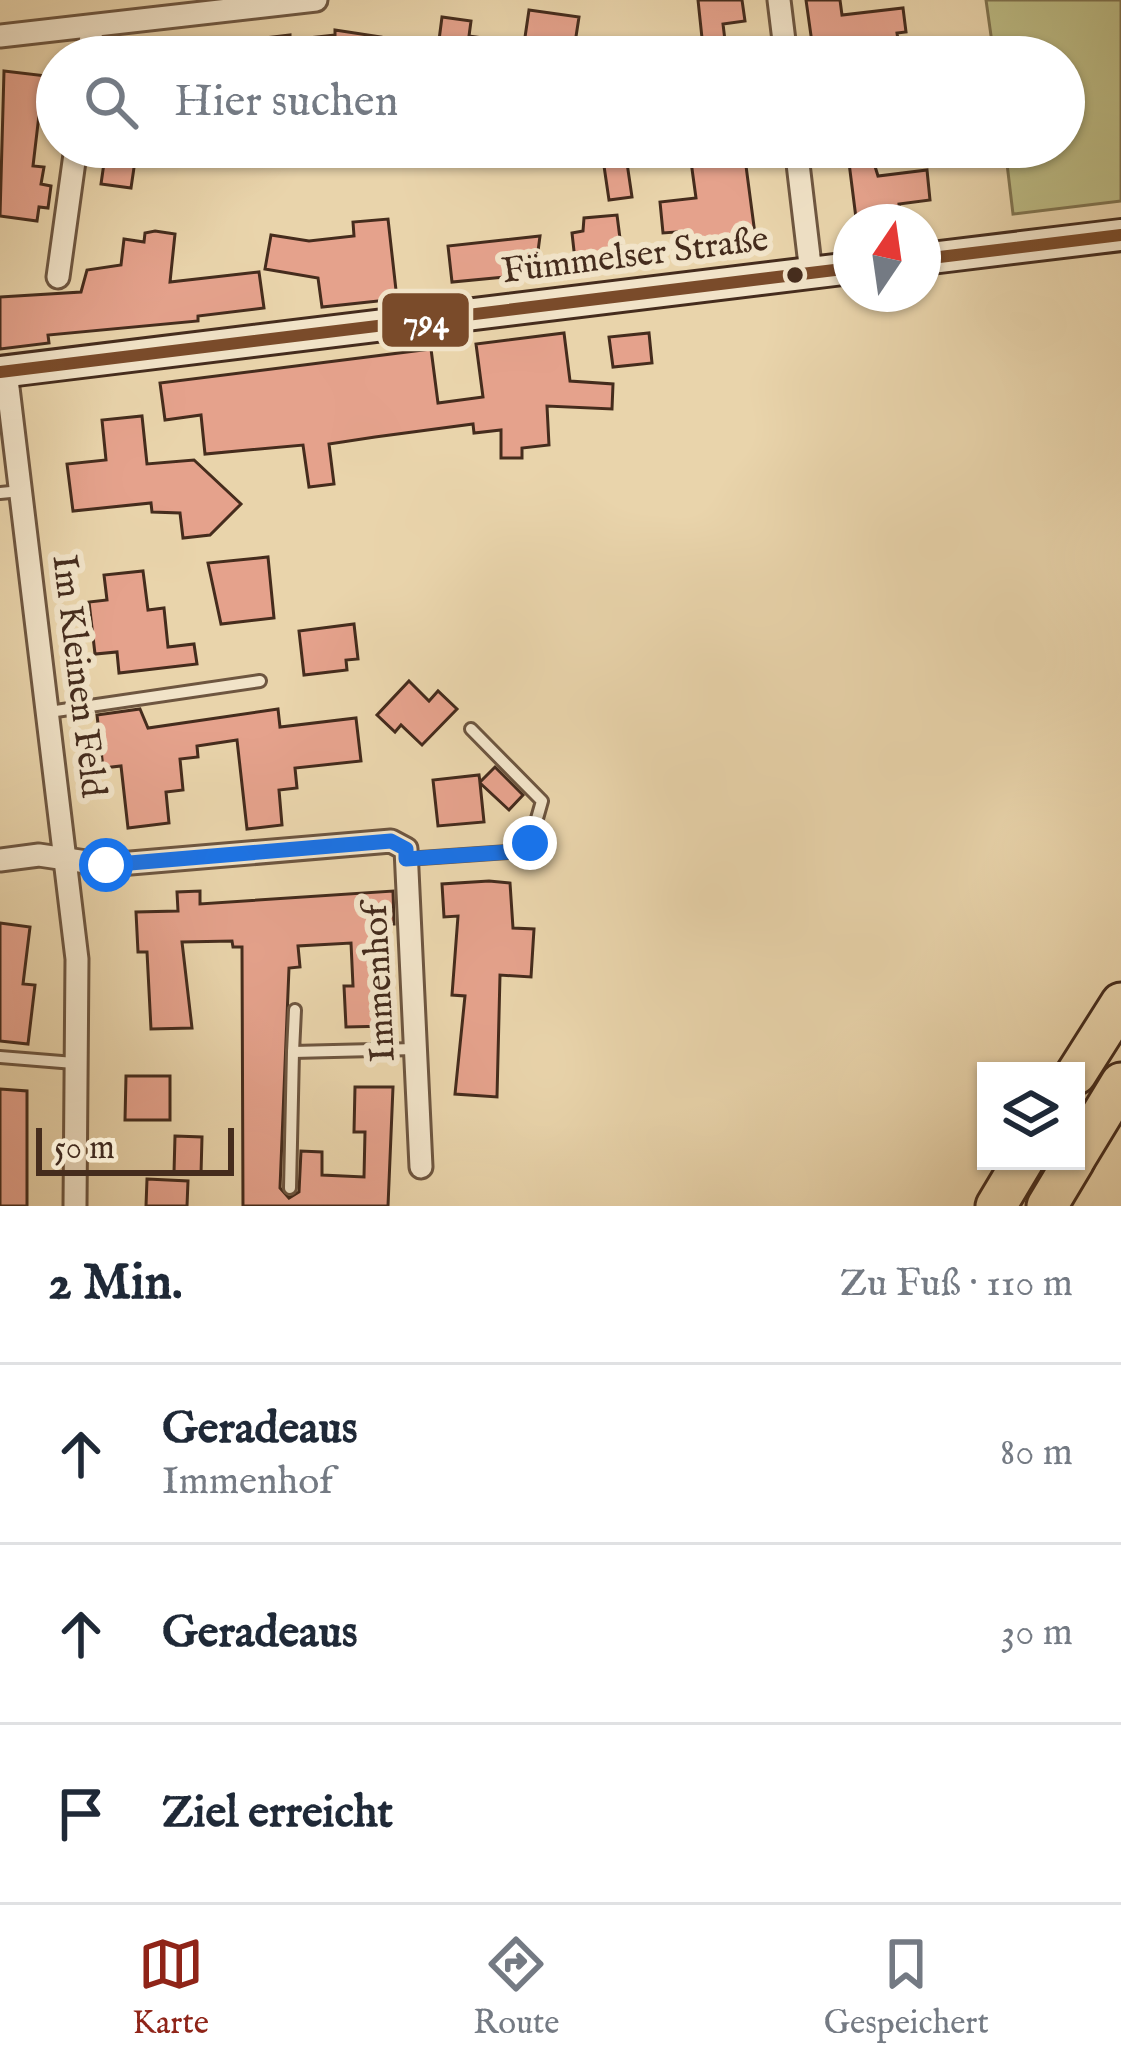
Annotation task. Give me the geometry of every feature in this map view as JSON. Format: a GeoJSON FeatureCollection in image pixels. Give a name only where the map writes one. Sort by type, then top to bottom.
{"type":"FeatureCollection","features":[{"type":"Feature","properties":{"kind":"highway"},"geometry":{"type":"LineString","coordinates":[[1084,1062],[1121,1003]]}},
{"type":"Feature","properties":{"kind":"highway"},"geometry":{"type":"LineString","coordinates":[[1085,1142],[1121,1083]]}},
{"type":"Feature","properties":{"kind":"highway"},"geometry":{"type":"LineString","coordinates":[[996,1206],[1018,1170]]}},
{"type":"Feature","properties":{"kind":"highway"},"geometry":{"type":"LineString","coordinates":[[1047,1206],[1068,1170]]}},
{"type":"Feature","properties":{"kind":"street"},"geometry":{"type":"LineString","coordinates":[[0,36],[316,0]]}},
{"type":"Feature","properties":{"kind":"street"},"geometry":{"type":"LineString","coordinates":[[779,0],[783,36]]}},
{"type":"Feature","properties":{"kind":"street"},"geometry":{"type":"LineString","coordinates":[[91,36],[92,29]]}},
{"type":"Feature","properties":{"kind":"street"},"geometry":{"type":"LineString","coordinates":[[58,277],[73,168]]}},
{"type":"Feature","properties":{"kind":"street"},"geometry":{"type":"LineString","coordinates":[[798,168],[811,273]]}},
{"type":"Feature","properties":{"kind":"street"},"geometry":{"type":"LineString","coordinates":[[941,257],[1121,235]]}},
{"type":"Feature","properties":{"kind":"street","name":"Fümmelser Straße"},"geometry":{"type":"LineString","coordinates":[[3,371],[833,270]]}},
{"type":"Feature","properties":{"kind":"street","name":"Im Kleinen Feld"},"geometry":{"type":"LineString","coordinates":[[3,371],[11,492],[49,712],[77,959],[75,1206]]}},
{"type":"Feature","properties":{"kind":"street","name":"Immenhof"},"geometry":{"type":"LineString","coordinates":[[67,859],[106,865],[391,841],[406,849],[422,1167]]}},
{"type":"Feature","properties":{"kind":"street"},"geometry":{"type":"LineString","coordinates":[[0,860],[39,855],[67,859]]}},
{"type":"Feature","properties":{"kind":"lane"},"geometry":{"type":"LineString","coordinates":[[49,712],[260,681]]}},
{"type":"Feature","properties":{"kind":"lane"},"geometry":{"type":"LineString","coordinates":[[406,859],[508,852],[530,843],[542,801],[471,729]]}},
{"type":"Feature","properties":{"kind":"lane"},"geometry":{"type":"LineString","coordinates":[[290,1188],[295,1010]]}},
{"type":"Feature","properties":{"kind":"lane"},"geometry":{"type":"LineString","coordinates":[[293,1052],[418,1049]]}},
{"type":"Feature","properties":{"kind":"lane"},"geometry":{"type":"LineString","coordinates":[[0,1057],[79,1063]]}},
{"type":"Feature","properties":{"kind":"shaded area"},"geometry":{"type":"Polygon","coordinates":[[[986,0],[1121,0],[1121,201],[1013,214],[1008,168],[1085,168],[1085,36],[991,36],[986,0]]]}},
{"type":"Feature","properties":{"kind":"building"},"geometry":{"type":"Polygon","coordinates":[[[698,0],[742,0],[745,21],[723,24],[724,36],[702,36],[698,0]]]}},
{"type":"Feature","properties":{"kind":"building"},"geometry":{"type":"Polygon","coordinates":[[[806,0],[840,0],[842,15],[903,8],[906,32],[897,36],[811,36],[806,0]]]}},
{"type":"Feature","properties":{"kind":"building"},"geometry":{"type":"Polygon","coordinates":[[[529,10],[579,17],[576,36],[525,36],[529,10]]]}},
{"type":"Feature","properties":{"kind":"building"},"geometry":{"type":"Polygon","coordinates":[[[442,17],[471,21],[469,36],[440,36],[442,17]]]}},
{"type":"Feature","properties":{"kind":"building"},"geometry":{"type":"Polygon","coordinates":[[[335,30],[374,36],[326,36],[335,35],[335,30]]]}},
{"type":"Feature","properties":{"kind":"building"},"geometry":{"type":"Polygon","coordinates":[[[4,71],[36,75],[33,166],[44,168],[41,184],[51,186],[48,208],[39,207],[37,221],[0,216],[4,71]]]}},
{"type":"Feature","properties":{"kind":"building"},"geometry":{"type":"Polygon","coordinates":[[[103,168],[134,168],[131,188],[101,184],[103,168]]]}},
{"type":"Feature","properties":{"kind":"building"},"geometry":{"type":"Polygon","coordinates":[[[604,168],[628,168],[632,197],[609,200],[604,168]]]}},
{"type":"Feature","properties":{"kind":"building"},"geometry":{"type":"Polygon","coordinates":[[[692,168],[746,168],[755,234],[691,243],[689,231],[663,233],[660,202],[696,198],[692,168]]]}},
{"type":"Feature","properties":{"kind":"building"},"geometry":{"type":"Polygon","coordinates":[[[850,168],[876,168],[878,176],[927,170],[930,200],[854,204],[850,168]]]}},
{"type":"Feature","properties":{"kind":"building"},"geometry":{"type":"Polygon","coordinates":[[[617,215],[622,254],[575,260],[572,233],[583,231],[584,218],[617,215]]]}},
{"type":"Feature","properties":{"kind":"building"},"geometry":{"type":"Polygon","coordinates":[[[388,219],[397,299],[322,307],[318,278],[265,269],[271,235],[309,241],[354,236],[353,222],[388,219]]]}},
{"type":"Feature","properties":{"kind":"building"},"geometry":{"type":"Polygon","coordinates":[[[145,233],[175,234],[170,282],[259,272],[264,308],[198,316],[198,321],[48,335],[49,343],[0,349],[0,297],[81,292],[87,270],[121,265],[124,239],[144,242],[145,233]]]}},
{"type":"Feature","properties":{"kind":"building"},"geometry":{"type":"Polygon","coordinates":[[[540,236],[535,274],[452,282],[448,246],[540,236]]]}},
{"type":"Feature","properties":{"kind":"building"},"geometry":{"type":"Polygon","coordinates":[[[564,333],[570,381],[613,384],[612,409],[547,406],[549,445],[522,448],[522,458],[501,458],[501,430],[474,433],[473,424],[375,437],[329,444],[334,484],[309,487],[303,445],[205,454],[201,415],[165,420],[160,383],[431,349],[438,403],[483,397],[476,344],[564,333]]]}},
{"type":"Feature","properties":{"kind":"building"},"geometry":{"type":"Polygon","coordinates":[[[649,333],[652,363],[613,367],[609,337],[649,333]]]}},
{"type":"Feature","properties":{"kind":"building"},"geometry":{"type":"Polygon","coordinates":[[[142,416],[147,464],[194,460],[241,504],[210,535],[183,538],[180,513],[152,512],[151,503],[73,511],[67,464],[106,460],[102,420],[142,416]]]}},
{"type":"Feature","properties":{"kind":"building"},"geometry":{"type":"Polygon","coordinates":[[[268,557],[274,618],[221,624],[208,563],[268,557]]]}},
{"type":"Feature","properties":{"kind":"building"},"geometry":{"type":"Polygon","coordinates":[[[143,571],[148,610],[164,608],[168,647],[194,644],[197,664],[119,673],[117,652],[95,654],[89,602],[107,600],[104,575],[143,571]]]}},
{"type":"Feature","properties":{"kind":"building"},"geometry":{"type":"Polygon","coordinates":[[[354,624],[358,659],[346,660],[347,670],[304,675],[299,631],[354,624]]]}},
{"type":"Feature","properties":{"kind":"building"},"geometry":{"type":"Polygon","coordinates":[[[409,681],[429,701],[438,691],[457,709],[422,745],[401,725],[395,732],[377,715],[409,681]]]}},
{"type":"Feature","properties":{"kind":"building"},"geometry":{"type":"Polygon","coordinates":[[[140,709],[148,728],[278,709],[280,727],[356,718],[361,761],[295,768],[297,788],[279,790],[282,825],[247,829],[237,740],[197,746],[198,757],[180,759],[183,790],[166,792],[169,823],[128,828],[121,766],[103,768],[97,715],[140,709]]]}},
{"type":"Feature","properties":{"kind":"building"},"geometry":{"type":"Polygon","coordinates":[[[495,767],[523,795],[509,810],[480,783],[484,822],[438,826],[433,780],[479,775],[480,782],[495,767]]]}},
{"type":"Feature","properties":{"kind":"building"},"geometry":{"type":"Polygon","coordinates":[[[510,883],[513,928],[534,929],[531,977],[500,975],[497,1097],[455,1094],[465,996],[452,995],[458,916],[444,917],[442,884],[510,883]]]}},
{"type":"Feature","properties":{"kind":"building"},"geometry":{"type":"Polygon","coordinates":[[[200,891],[200,904],[393,891],[394,924],[382,924],[390,1026],[346,1027],[344,986],[353,986],[351,943],[298,946],[300,967],[289,968],[280,1188],[289,1198],[299,1192],[301,1151],[322,1152],[322,1175],[364,1177],[365,1132],[354,1132],[355,1087],[393,1087],[388,1206],[243,1206],[242,947],[233,947],[232,941],[182,942],[192,1028],[151,1029],[147,952],[138,952],[136,912],[178,911],[177,892],[200,891]]]}},
{"type":"Feature","properties":{"kind":"building"},"geometry":{"type":"Polygon","coordinates":[[[0,923],[30,927],[23,984],[35,985],[28,1044],[0,1041],[0,923]]]}},
{"type":"Feature","properties":{"kind":"building"},"geometry":{"type":"Polygon","coordinates":[[[126,1076],[170,1076],[170,1120],[125,1120],[126,1076]]]}},
{"type":"Feature","properties":{"kind":"building"},"geometry":{"type":"Polygon","coordinates":[[[0,1089],[27,1091],[27,1206],[0,1206],[0,1089]]]}},
{"type":"Feature","properties":{"kind":"building"},"geometry":{"type":"Polygon","coordinates":[[[175,1136],[202,1137],[201,1174],[174,1173],[175,1136]]]}},
{"type":"Feature","properties":{"kind":"building"},"geometry":{"type":"Polygon","coordinates":[[[147,1179],[188,1181],[187,1206],[146,1206],[147,1179]]]}},
{"type":"Feature","properties":{"kind":"transit line","name":"794"},"geometry":{"type":"LineString","coordinates":[[941,257],[1121,235]]}},
{"type":"Feature","properties":{"kind":"transit line","name":"794"},"geometry":{"type":"LineString","coordinates":[[0,372],[833,270]]}},
{"type":"Feature","properties":{"kind":"route"},"geometry":{"type":"LineString","coordinates":[[106,865],[391,841],[406,849],[406,859],[508,852],[530,843]]}}]}
